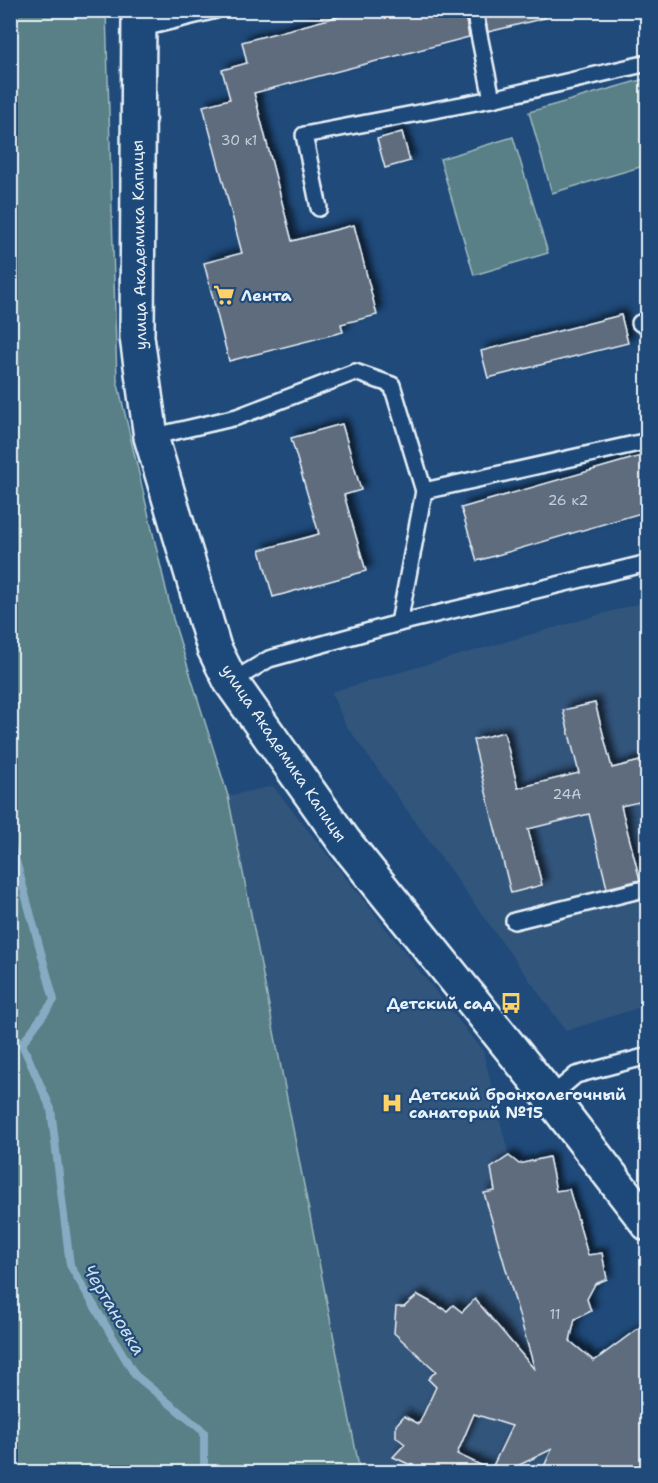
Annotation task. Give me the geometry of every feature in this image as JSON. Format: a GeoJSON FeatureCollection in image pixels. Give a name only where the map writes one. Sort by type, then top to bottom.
{"type":"FeatureCollection","features":[{"type":"Feature","properties":{"kind":"street","name":"улица Академика Капицы"},"geometry":{"type":"LineString","coordinates":[[139,20],[137,337],[152,437],[214,648],[231,682],[344,841],[642,1208]]}},
{"type":"Feature","properties":{"kind":"lane"},"geometry":{"type":"LineString","coordinates":[[139,20],[216,10]]}},
{"type":"Feature","properties":{"kind":"lane"},"geometry":{"type":"LineString","coordinates":[[474,10],[492,99]]}},
{"type":"Feature","properties":{"kind":"lane"},"geometry":{"type":"LineString","coordinates":[[319,208],[304,135],[492,99],[648,63]]}},
{"type":"Feature","properties":{"kind":"lane"},"geometry":{"type":"LineString","coordinates":[[152,437],[237,417],[355,372],[392,385],[424,491],[399,623]]}},
{"type":"Feature","properties":{"kind":"lane"},"geometry":{"type":"LineString","coordinates":[[424,491],[648,441]]}},
{"type":"Feature","properties":{"kind":"lane"},"geometry":{"type":"LineString","coordinates":[[231,682],[269,659],[399,623],[648,563]]}},
{"type":"Feature","properties":{"kind":"lane"},"geometry":{"type":"LineString","coordinates":[[514,921],[648,888]]}},
{"type":"Feature","properties":{"kind":"lane"},"geometry":{"type":"LineString","coordinates":[[550,1097],[576,1075],[648,1056]]}},
{"type":"Feature","properties":{"kind":"shaded area"},"geometry":{"type":"Polygon","coordinates":[[[647,601],[647,1005],[566,1031],[345,724],[331,692],[647,601]]]}},
{"type":"Feature","properties":{"kind":"shaded area","name":"Детский бронхолегочный санаторий №15"},"geometry":{"type":"Polygon","coordinates":[[[273,786],[483,1051],[509,1156],[519,1164],[549,1157],[556,1191],[569,1189],[588,1255],[602,1253],[607,1279],[595,1284],[587,1299],[591,1311],[575,1319],[570,1341],[594,1361],[638,1328],[647,1330],[647,1472],[360,1472],[228,796],[273,786]]]}},
{"type":"Feature","properties":{"kind":"green space"},"geometry":{"type":"Polygon","coordinates":[[[10,11],[106,11],[117,380],[173,619],[228,796],[360,1472],[11,1472],[10,11]]]}},
{"type":"Feature","properties":{"kind":"green space"},"geometry":{"type":"Polygon","coordinates":[[[644,79],[648,93],[647,165],[552,193],[529,112],[644,79]]]}},
{"type":"Feature","properties":{"kind":"green space"},"geometry":{"type":"Polygon","coordinates":[[[513,137],[548,253],[474,275],[440,159],[513,137]]]}},
{"type":"Feature","properties":{"kind":"building"},"geometry":{"type":"Polygon","coordinates":[[[363,10],[464,10],[469,37],[254,93],[292,241],[354,225],[377,315],[341,324],[343,332],[229,361],[204,263],[242,253],[203,106],[230,99],[222,70],[247,63],[242,42],[363,10]]]}},
{"type":"Feature","properties":{"kind":"building"},"geometry":{"type":"Polygon","coordinates":[[[484,10],[544,10],[545,18],[488,32],[484,10]]]}},
{"type":"Feature","properties":{"kind":"building"},"geometry":{"type":"Polygon","coordinates":[[[402,132],[410,161],[385,168],[377,139],[402,132]]]}},
{"type":"Feature","properties":{"kind":"building"},"geometry":{"type":"Polygon","coordinates":[[[621,315],[628,343],[488,378],[481,351],[621,315]]]}},
{"type":"Feature","properties":{"kind":"building"},"geometry":{"type":"Polygon","coordinates":[[[342,424],[361,490],[344,495],[366,571],[273,597],[260,550],[319,534],[291,438],[342,424]]]}},
{"type":"Feature","properties":{"kind":"building"},"geometry":{"type":"Polygon","coordinates":[[[648,454],[648,511],[477,561],[461,508],[648,454]]]}},
{"type":"Feature","properties":{"kind":"building"},"geometry":{"type":"Polygon","coordinates":[[[595,703],[612,768],[648,759],[648,800],[621,806],[640,880],[607,888],[589,814],[528,829],[542,885],[511,893],[473,740],[504,732],[518,788],[579,773],[563,710],[595,703]]]}},
{"type":"Feature","properties":{"kind":"building"},"geometry":{"type":"Polygon","coordinates":[[[509,1156],[519,1164],[549,1157],[556,1191],[569,1189],[588,1255],[602,1253],[607,1279],[595,1284],[587,1299],[591,1311],[575,1319],[570,1341],[594,1361],[648,1321],[648,1473],[541,1473],[552,1449],[503,1473],[413,1473],[415,1467],[393,1457],[405,1444],[396,1437],[396,1425],[404,1416],[419,1424],[436,1387],[428,1379],[436,1371],[394,1333],[396,1307],[404,1307],[418,1295],[447,1311],[453,1305],[462,1312],[475,1299],[535,1370],[484,1193],[495,1191],[491,1168],[509,1156]],[[474,1414],[457,1454],[491,1470],[512,1426],[474,1414]]]}},
{"type":"Feature","properties":{"kind":"waterway"},"geometry":{"type":"LineString","coordinates":[[10,839],[54,1000],[22,1044]]}},
{"type":"Feature","properties":{"kind":"waterway","name":"Чертановка"},"geometry":{"type":"LineString","coordinates":[[10,1035],[22,1044],[51,1109],[70,1265],[135,1375],[204,1432],[204,1472]]}},
{"type":"Feature","properties":{"kind":"place","name":"Лента"},"geometry":{"type":"Point","coordinates":[224,295]}},
{"type":"Feature","properties":{"kind":"place","name":"Детский сад"},"geometry":{"type":"Point","coordinates":[511,1003]}},
{"type":"Feature","properties":{"kind":"place","name":"Детский бронхолегочный санаторий №15"},"geometry":{"type":"Point","coordinates":[392,1103]}}]}
